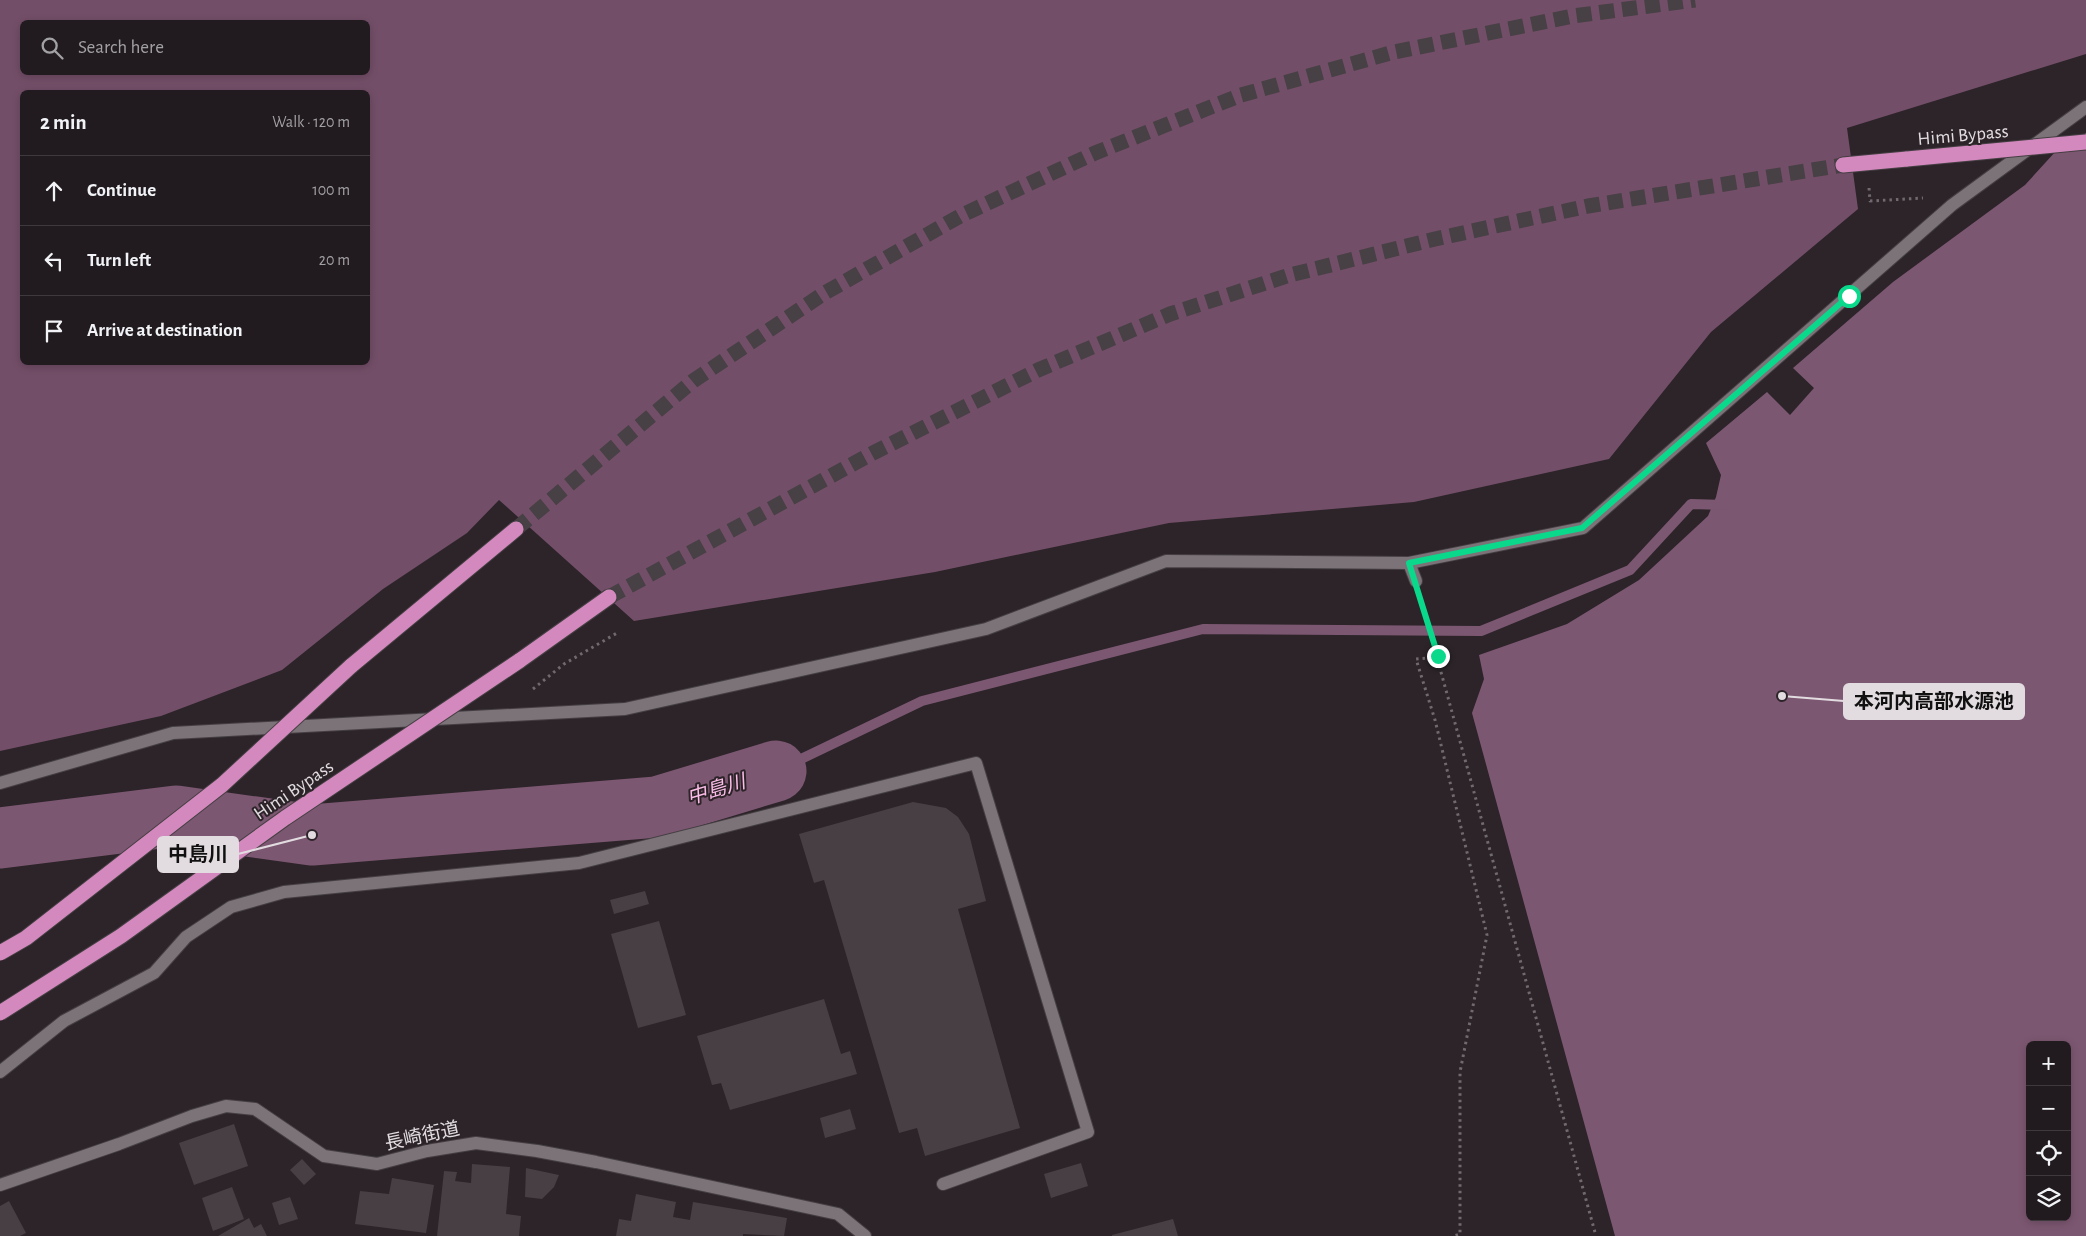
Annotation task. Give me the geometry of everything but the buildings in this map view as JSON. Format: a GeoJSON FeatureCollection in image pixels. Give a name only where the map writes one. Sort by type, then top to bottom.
{"type":"FeatureCollection","features":[{"type":"Feature","properties":{"kind":"highway","name":"Himi Bypass"},"geometry":{"type":"LineString","coordinates":[[1843,165],[2086,142]]}},
{"type":"Feature","properties":{"kind":"highway"},"geometry":{"type":"LineString","coordinates":[[0,953],[26,938],[222,785],[351,666],[516,529]]}},
{"type":"Feature","properties":{"kind":"highway","name":"Himi Bypass"},"geometry":{"type":"LineString","coordinates":[[0,1013],[121,936],[285,818],[519,661],[609,597]]}},
{"type":"Feature","properties":{"kind":"street"},"geometry":{"type":"LineString","coordinates":[[0,783],[173,733],[625,709],[986,629],[1166,561],[1409,563],[1582,528],[1952,205],[2086,107]]}},
{"type":"Feature","properties":{"kind":"street"},"geometry":{"type":"LineString","coordinates":[[1409,563],[1416,581]]}},
{"type":"Feature","properties":{"kind":"street"},"geometry":{"type":"LineString","coordinates":[[0,1072],[64,1021],[154,973],[186,938],[231,907],[284,892],[579,863],[976,763],[1088,1132],[943,1184]]}},
{"type":"Feature","properties":{"kind":"street","name":"長崎街道"},"geometry":{"type":"LineString","coordinates":[[0,1185],[119,1144],[192,1116],[226,1106],[255,1109],[324,1156],[377,1164],[427,1151],[476,1143],[537,1151],[838,1214],[865,1236]]}},
{"type":"Feature","properties":{"kind":"path"},"geometry":{"type":"LineString","coordinates":[[1869,188],[1870,201],[1932,197]]}},
{"type":"Feature","properties":{"kind":"path"},"geometry":{"type":"LineString","coordinates":[[1416,581],[1596,1236]]}},
{"type":"Feature","properties":{"kind":"path"},"geometry":{"type":"LineString","coordinates":[[533,689],[564,664],[617,634]]}},
{"type":"Feature","properties":{"kind":"path"},"geometry":{"type":"LineString","coordinates":[[1438,656],[1416,659],[1435,720],[1487,935],[1460,1072],[1460,1234],[1454,1236]]}},
{"type":"Feature","properties":{"kind":"shaded area"},"geometry":{"type":"Polygon","coordinates":[[[0,0],[2086,0],[2086,54],[1847,128],[1858,209],[1711,332],[1609,459],[1414,502],[1169,523],[935,572],[634,621],[499,500],[467,533],[383,589],[282,670],[161,716],[0,751],[0,0]]]}},
{"type":"Feature","properties":{"kind":"shaded area"},"geometry":{"type":"Polygon","coordinates":[[[2086,133],[2086,1236],[1615,1236],[1472,713],[1484,679],[1479,655],[1567,624],[1639,580],[1708,516],[1716,497],[1721,475],[1706,443],[1767,392],[1790,415],[1814,388],[1793,368],[1893,282],[2025,185],[2056,151],[2086,133]]]}},
{"type":"Feature","properties":{"kind":"waterway"},"geometry":{"type":"LineString","coordinates":[[776,771],[922,701],[1203,629],[1481,631],[1630,570],[1691,504],[1725,505]]}},
{"type":"Feature","properties":{"kind":"waterway","name":"中島川"},"geometry":{"type":"LineString","coordinates":[[0,838],[176,816],[312,835],[657,807],[776,771]]}},
{"type":"Feature","properties":{"kind":"tunnel"},"geometry":{"type":"LineString","coordinates":[[516,529],[693,381],[823,294],[960,216],[1095,153],[1241,95],[1394,52],[1573,16],[1695,0]]}},
{"type":"Feature","properties":{"kind":"tunnel"},"geometry":{"type":"LineString","coordinates":[[609,597],[873,453],[1038,370],[1170,314],[1290,275],[1435,239],[1588,206],[1843,165]]}},
{"type":"Feature","properties":{"kind":"place","name":"本河内高部水源池"},"geometry":{"type":"Point","coordinates":[1782,696]}},
{"type":"Feature","properties":{"kind":"place","name":"中島川"},"geometry":{"type":"Point","coordinates":[312,835]}},
{"type":"Feature","properties":{"kind":"route"},"geometry":{"type":"LineString","coordinates":[[1438,656],[1409,563],[1582,528],[1849,296]]}}]}
